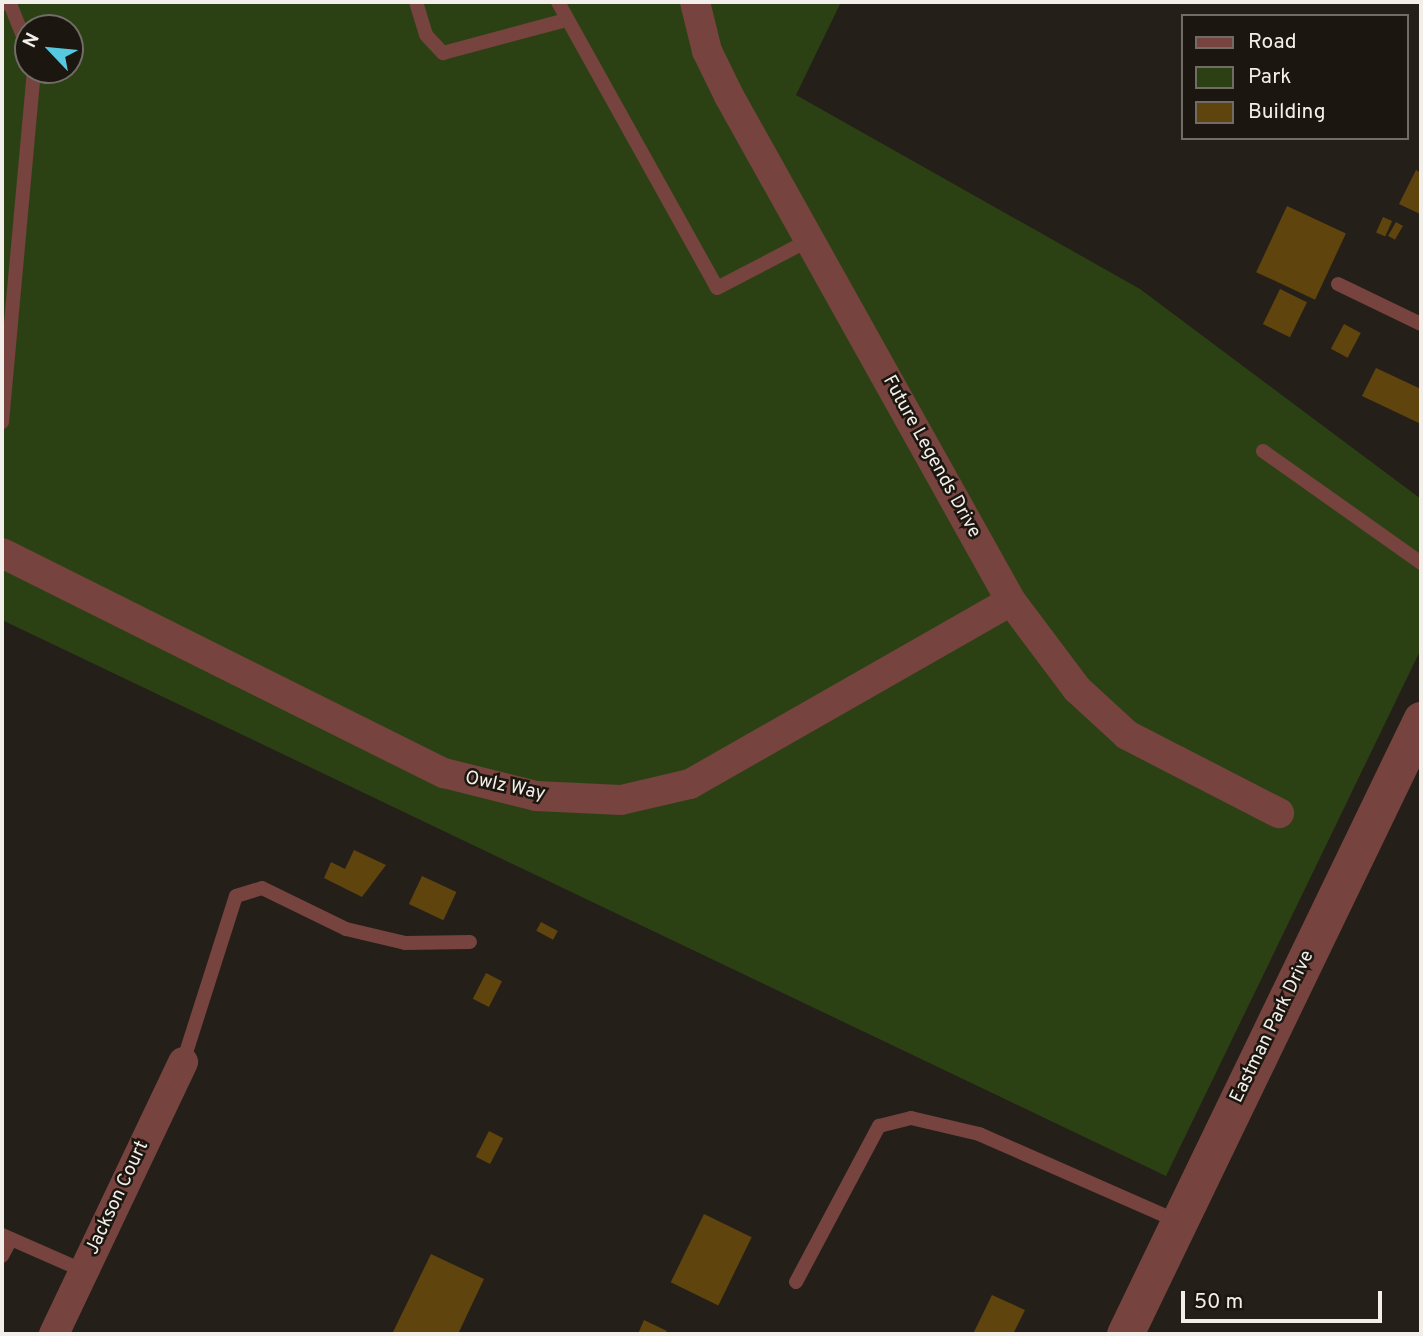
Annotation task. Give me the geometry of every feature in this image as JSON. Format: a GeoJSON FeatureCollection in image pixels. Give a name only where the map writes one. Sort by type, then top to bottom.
{"type":"FeatureCollection","features":[{"type":"Feature","properties":{"kind":"street","name":"Future Legends Drive"},"geometry":{"type":"LineString","coordinates":[[695,2],[707,51],[729,96],[1011,601],[1077,689],[1127,735],[1279,813]]}},
{"type":"Feature","properties":{"kind":"street","name":"Owlz Way"},"geometry":{"type":"LineString","coordinates":[[2,553],[444,773],[537,796],[621,800],[690,784],[1011,601]]}},
{"type":"Feature","properties":{"kind":"street","name":"Eastman Park Drive"},"geometry":{"type":"LineString","coordinates":[[1125,1334],[1421,720]]}},
{"type":"Feature","properties":{"kind":"street","name":"Jackson Court"},"geometry":{"type":"LineString","coordinates":[[54,1334],[183,1062]]}},
{"type":"Feature","properties":{"kind":"lane"},"geometry":{"type":"LineString","coordinates":[[2,2],[11,6],[14,14]]}},
{"type":"Feature","properties":{"kind":"lane"},"geometry":{"type":"LineString","coordinates":[[416,2],[426,35],[443,53],[566,19]]}},
{"type":"Feature","properties":{"kind":"lane"},"geometry":{"type":"LineString","coordinates":[[558,2],[717,288],[811,239]]}},
{"type":"Feature","properties":{"kind":"lane"},"geometry":{"type":"LineString","coordinates":[[2,422],[6,316],[32,84]]}},
{"type":"Feature","properties":{"kind":"lane"},"geometry":{"type":"LineString","coordinates":[[1338,284],[1421,324]]}},
{"type":"Feature","properties":{"kind":"lane"},"geometry":{"type":"LineString","coordinates":[[1263,451],[1421,563]]}},
{"type":"Feature","properties":{"kind":"lane"},"geometry":{"type":"LineString","coordinates":[[183,1062],[236,896],[262,888],[346,929],[405,943],[470,942]]}},
{"type":"Feature","properties":{"kind":"lane"},"geometry":{"type":"LineString","coordinates":[[796,1282],[879,1126],[911,1118],[979,1134],[1179,1221]]}},
{"type":"Feature","properties":{"kind":"lane"},"geometry":{"type":"LineString","coordinates":[[2,1256],[6,1237],[84,1271]]}},
{"type":"Feature","properties":{"kind":"green space"},"geometry":{"type":"Polygon","coordinates":[[[2,2],[841,2],[796,95],[1140,289],[1421,499],[1421,649],[1166,1176],[2,620],[2,2]]]}},
{"type":"Feature","properties":{"kind":"building"},"geometry":{"type":"Polygon","coordinates":[[[1416,170],[1421,173],[1420,214],[1399,204],[1416,170]]]}},
{"type":"Feature","properties":{"kind":"building"},"geometry":{"type":"Polygon","coordinates":[[[1287,206],[1346,233],[1315,300],[1256,272],[1287,206]]]}},
{"type":"Feature","properties":{"kind":"building"},"geometry":{"type":"Polygon","coordinates":[[[1383,217],[1392,221],[1385,237],[1376,233],[1383,217]]]}},
{"type":"Feature","properties":{"kind":"building"},"geometry":{"type":"Polygon","coordinates":[[[1396,222],[1403,226],[1395,240],[1388,236],[1396,222]]]}},
{"type":"Feature","properties":{"kind":"building"},"geometry":{"type":"Polygon","coordinates":[[[1280,289],[1307,302],[1290,337],[1263,324],[1280,289]]]}},
{"type":"Feature","properties":{"kind":"building"},"geometry":{"type":"Polygon","coordinates":[[[1344,324],[1361,333],[1348,358],[1331,349],[1344,324]]]}},
{"type":"Feature","properties":{"kind":"building"},"geometry":{"type":"Polygon","coordinates":[[[1376,368],[1421,389],[1421,424],[1362,396],[1376,368]]]}},
{"type":"Feature","properties":{"kind":"building"},"geometry":{"type":"Polygon","coordinates":[[[354,850],[386,865],[362,897],[324,878],[331,862],[345,869],[354,850]]]}},
{"type":"Feature","properties":{"kind":"building"},"geometry":{"type":"Polygon","coordinates":[[[422,876],[456,892],[443,920],[409,904],[422,876]]]}},
{"type":"Feature","properties":{"kind":"building"},"geometry":{"type":"Polygon","coordinates":[[[541,922],[558,931],[553,940],[536,931],[541,922]]]}},
{"type":"Feature","properties":{"kind":"building"},"geometry":{"type":"Polygon","coordinates":[[[486,973],[502,981],[489,1007],[473,999],[486,973]]]}},
{"type":"Feature","properties":{"kind":"building"},"geometry":{"type":"Polygon","coordinates":[[[489,1131],[503,1138],[490,1164],[476,1157],[489,1131]]]}},
{"type":"Feature","properties":{"kind":"building"},"geometry":{"type":"Polygon","coordinates":[[[704,1214],[752,1237],[718,1306],[671,1282],[704,1214]]]}},
{"type":"Feature","properties":{"kind":"building"},"geometry":{"type":"Polygon","coordinates":[[[431,1254],[484,1279],[458,1334],[392,1334],[431,1254]]]}},
{"type":"Feature","properties":{"kind":"building"},"geometry":{"type":"Polygon","coordinates":[[[992,1295],[1025,1310],[1013,1334],[973,1334],[992,1295]]]}},
{"type":"Feature","properties":{"kind":"building"},"geometry":{"type":"Polygon","coordinates":[[[644,1320],[667,1331],[665,1334],[638,1334],[644,1320]]]}}]}
